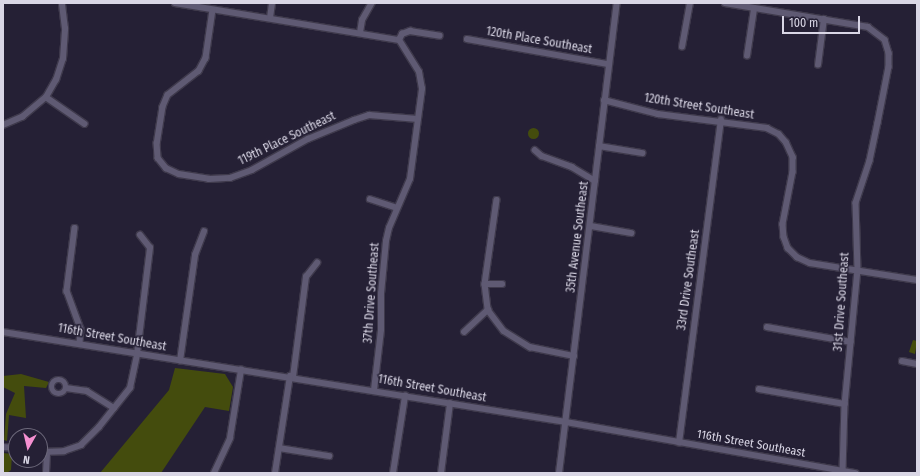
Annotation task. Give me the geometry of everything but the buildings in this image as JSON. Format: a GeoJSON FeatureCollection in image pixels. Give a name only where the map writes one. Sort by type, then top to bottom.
{"type":"FeatureCollection","features":[{"type":"Feature","properties":{"kind":"street"},"geometry":{"type":"LineString","coordinates":[[3,125],[22,117],[46,97],[56,80],[63,59],[65,29],[62,3]]}},
{"type":"Feature","properties":{"kind":"street"},"geometry":{"type":"LineString","coordinates":[[176,3],[399,40],[402,34],[410,31],[440,36]]}},
{"type":"Feature","properties":{"kind":"street"},"geometry":{"type":"LineString","coordinates":[[270,18],[272,3]]}},
{"type":"Feature","properties":{"kind":"street"},"geometry":{"type":"LineString","coordinates":[[360,33],[362,20],[372,3]]}},
{"type":"Feature","properties":{"kind":"street","name":"35th Avenue Southeast"},"geometry":{"type":"LineString","coordinates":[[559,473],[591,226],[598,146],[616,3]]}},
{"type":"Feature","properties":{"kind":"street"},"geometry":{"type":"LineString","coordinates":[[682,47],[690,3]]}},
{"type":"Feature","properties":{"kind":"street"},"geometry":{"type":"LineString","coordinates":[[726,3],[754,9],[824,19],[818,65]]}},
{"type":"Feature","properties":{"kind":"street"},"geometry":{"type":"LineString","coordinates":[[747,56],[754,9]]}},
{"type":"Feature","properties":{"kind":"street","name":"119th Place Southeast"},"geometry":{"type":"LineString","coordinates":[[213,10],[206,58],[199,71],[168,95],[162,107],[157,143],[158,158],[166,168],[178,174],[209,179],[230,178],[252,170],[308,139],[354,120],[369,116],[418,118]]}},
{"type":"Feature","properties":{"kind":"street","name":"31st Drive Southeast"},"geometry":{"type":"LineString","coordinates":[[824,19],[868,27],[886,40],[889,67],[870,161],[856,203],[858,270],[845,404],[844,472]]}},
{"type":"Feature","properties":{"kind":"street","name":"120th Place Southeast"},"geometry":{"type":"LineString","coordinates":[[466,39],[608,64]]}},
{"type":"Feature","properties":{"kind":"street","name":"37th Drive Southeast"},"geometry":{"type":"LineString","coordinates":[[374,390],[381,330],[383,268],[389,228],[410,179],[422,89],[419,72],[399,40]]}},
{"type":"Feature","properties":{"kind":"street"},"geometry":{"type":"LineString","coordinates":[[46,97],[85,124]]}},
{"type":"Feature","properties":{"kind":"street","name":"120th Street Southeast"},"geometry":{"type":"LineString","coordinates":[[604,100],[658,114],[721,120],[767,128],[779,134],[786,142],[793,157],[793,172],[784,224],[784,237],[788,248],[797,257],[810,263],[858,270]]}},
{"type":"Feature","properties":{"kind":"street","name":"33rd Drive Southeast"},"geometry":{"type":"LineString","coordinates":[[679,443],[721,120]]}},
{"type":"Feature","properties":{"kind":"street"},"geometry":{"type":"LineString","coordinates":[[598,146],[642,153]]}},
{"type":"Feature","properties":{"kind":"street"},"geometry":{"type":"LineString","coordinates":[[535,150],[542,156],[572,167],[595,181]]}},
{"type":"Feature","properties":{"kind":"street"},"geometry":{"type":"LineString","coordinates":[[370,199],[397,208]]}},
{"type":"Feature","properties":{"kind":"street"},"geometry":{"type":"LineString","coordinates":[[496,200],[485,284],[488,310],[504,331],[530,347],[574,356]]}},
{"type":"Feature","properties":{"kind":"street"},"geometry":{"type":"LineString","coordinates":[[591,226],[631,233]]}},
{"type":"Feature","properties":{"kind":"street"},"geometry":{"type":"LineString","coordinates":[[75,228],[67,291],[81,329],[80,344]]}},
{"type":"Feature","properties":{"kind":"street"},"geometry":{"type":"LineString","coordinates":[[180,361],[195,255],[204,232]]}},
{"type":"Feature","properties":{"kind":"street"},"geometry":{"type":"LineString","coordinates":[[48,453],[80,445],[130,388],[137,354],[150,248],[140,234]]}},
{"type":"Feature","properties":{"kind":"street"},"geometry":{"type":"LineString","coordinates":[[275,473],[306,277],[317,263]]}},
{"type":"Feature","properties":{"kind":"street"},"geometry":{"type":"LineString","coordinates":[[858,270],[917,280]]}},
{"type":"Feature","properties":{"kind":"street"},"geometry":{"type":"LineString","coordinates":[[485,284],[502,284]]}},
{"type":"Feature","properties":{"kind":"street"},"geometry":{"type":"LineString","coordinates":[[464,332],[488,310]]}},
{"type":"Feature","properties":{"kind":"street"},"geometry":{"type":"LineString","coordinates":[[767,327],[851,342]]}},
{"type":"Feature","properties":{"kind":"street","name":"116th Street Southeast"},"geometry":{"type":"LineString","coordinates":[[3,332],[180,361],[291,376],[856,473]]}},
{"type":"Feature","properties":{"kind":"street"},"geometry":{"type":"LineString","coordinates":[[902,361],[917,364]]}},
{"type":"Feature","properties":{"kind":"street"},"geometry":{"type":"LineString","coordinates":[[214,473],[230,438],[241,370]]}},
{"type":"Feature","properties":{"kind":"street"},"geometry":{"type":"LineString","coordinates":[[66,388],[88,391],[114,408]]}},
{"type":"Feature","properties":{"kind":"street"},"geometry":{"type":"LineString","coordinates":[[759,389],[845,404]]}},
{"type":"Feature","properties":{"kind":"street"},"geometry":{"type":"LineString","coordinates":[[393,473],[405,396]]}},
{"type":"Feature","properties":{"kind":"street"},"geometry":{"type":"LineString","coordinates":[[441,473],[450,404]]}},
{"type":"Feature","properties":{"kind":"street"},"geometry":{"type":"LineString","coordinates":[[279,448],[329,456]]}},
{"type":"Feature","properties":{"kind":"green space"},"geometry":{"type":"Polygon","coordinates":[[[533,127],[537,129],[539,133],[537,137],[533,139],[529,137],[527,133],[529,129],[533,127]]]}},
{"type":"Feature","properties":{"kind":"green space"},"geometry":{"type":"Polygon","coordinates":[[[913,340],[917,341],[915,354],[909,352],[913,340]]]}},
{"type":"Feature","properties":{"kind":"green space"},"geometry":{"type":"Polygon","coordinates":[[[175,368],[225,374],[233,387],[229,411],[205,407],[161,473],[100,473],[169,390],[175,368]]]}},
{"type":"Feature","properties":{"kind":"green space"},"geometry":{"type":"Polygon","coordinates":[[[21,374],[49,382],[46,388],[24,386],[26,418],[9,415],[7,441],[4,440],[6,414],[15,393],[3,387],[3,376],[21,374]]]}},
{"type":"Feature","properties":{"kind":"green space"},"geometry":{"type":"Polygon","coordinates":[[[3,453],[8,454],[8,468],[11,468],[11,470],[7,473],[3,473],[3,453]]]}}]}
